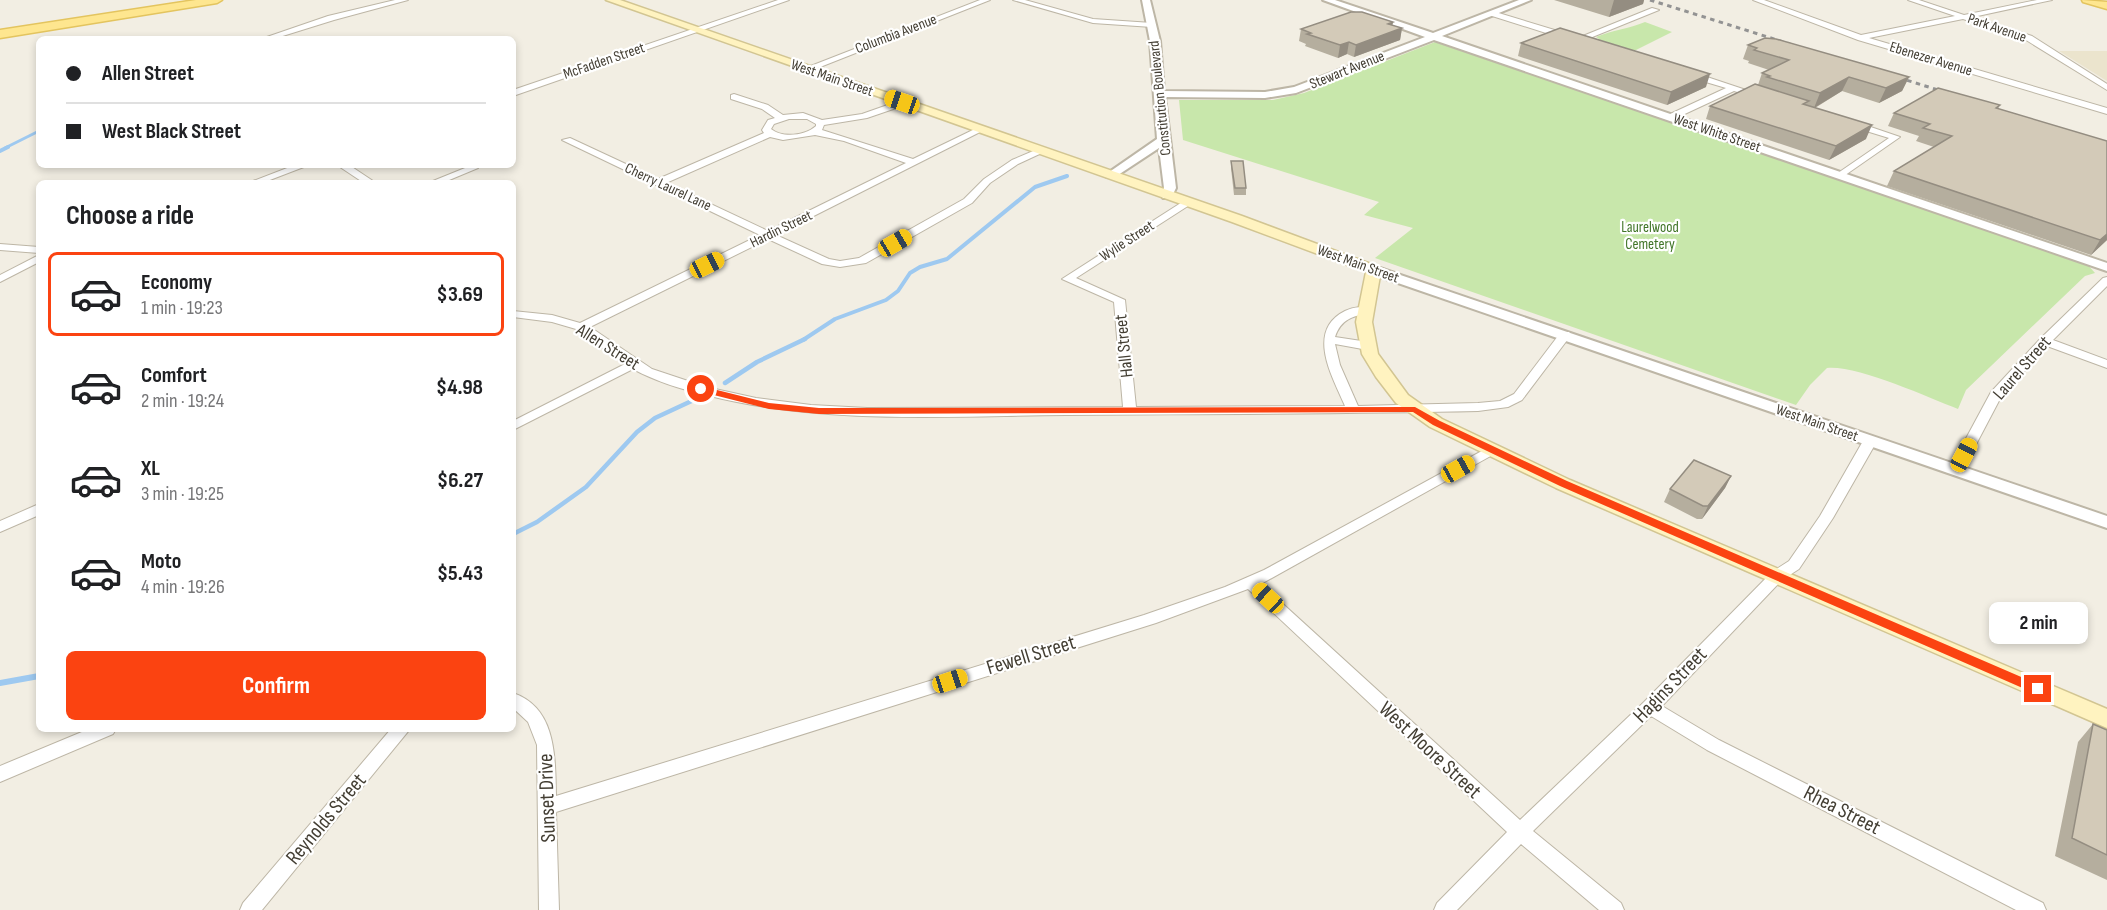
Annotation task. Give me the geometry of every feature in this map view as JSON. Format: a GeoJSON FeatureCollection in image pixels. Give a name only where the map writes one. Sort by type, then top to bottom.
{"type":"FeatureCollection","features":[{"type":"Feature","properties":{"kind":"main road"},"geometry":{"type":"LineString","coordinates":[[0,34],[217,0]]}},
{"type":"Feature","properties":{"kind":"main road"},"geometry":{"type":"LineString","coordinates":[[2087,0],[2107,6]]}},
{"type":"Feature","properties":{"kind":"main road","name":"West Main Street"},"geometry":{"type":"LineString","coordinates":[[616,1],[1374,270]]}},
{"type":"Feature","properties":{"kind":"main road"},"geometry":{"type":"LineString","coordinates":[[1374,270],[1365,310],[1368,346],[1382,374],[1415,410],[1436,423],[1491,450],[2107,719]]}},
{"type":"Feature","properties":{"kind":"street"},"geometry":{"type":"LineString","coordinates":[[275,36],[373,6],[404,0]]}},
{"type":"Feature","properties":{"kind":"street","name":"McFadden Street"},"geometry":{"type":"LineString","coordinates":[[516,92],[784,0]]}},
{"type":"Feature","properties":{"kind":"street","name":"Columbia Avenue"},"geometry":{"type":"LineString","coordinates":[[807,69],[986,0]]}},
{"type":"Feature","properties":{"kind":"street"},"geometry":{"type":"LineString","coordinates":[[1017,0],[1093,21],[1152,25]]}},
{"type":"Feature","properties":{"kind":"street","name":"Constitution Boulevard"},"geometry":{"type":"LineString","coordinates":[[1146,0],[1158,66],[1163,140],[1170,188],[1167,195]]}},
{"type":"Feature","properties":{"kind":"street","name":"West White Street"},"geometry":{"type":"LineString","coordinates":[[1331,0],[2107,267]]}},
{"type":"Feature","properties":{"kind":"street","name":"Stewart Avenue"},"geometry":{"type":"LineString","coordinates":[[1159,94],[1265,95],[1284,93],[1527,0]]}},
{"type":"Feature","properties":{"kind":"street","name":"Ebenezer Avenue"},"geometry":{"type":"LineString","coordinates":[[1757,0],[1861,38],[2107,111]]}},
{"type":"Feature","properties":{"kind":"street","name":"Park Avenue"},"geometry":{"type":"LineString","coordinates":[[1912,0],[2029,38],[2107,88]]}},
{"type":"Feature","properties":{"kind":"street"},"geometry":{"type":"LineString","coordinates":[[1861,38],[2048,0]]}},
{"type":"Feature","properties":{"kind":"street"},"geometry":{"type":"LineString","coordinates":[[361,1],[373,6]]}},
{"type":"Feature","properties":{"kind":"street"},"geometry":{"type":"LineString","coordinates":[[1577,40],[1655,10]]}},
{"type":"Feature","properties":{"kind":"street"},"geometry":{"type":"LineString","coordinates":[[1492,13],[1588,43]]}},
{"type":"Feature","properties":{"kind":"street"},"geometry":{"type":"LineString","coordinates":[[1677,71],[1766,98]]}},
{"type":"Feature","properties":{"kind":"street"},"geometry":{"type":"LineString","coordinates":[[1671,117],[1733,88]]}},
{"type":"Feature","properties":{"kind":"street"},"geometry":{"type":"LineString","coordinates":[[734,97],[765,107],[781,118]]}},
{"type":"Feature","properties":{"kind":"street"},"geometry":{"type":"LineString","coordinates":[[902,102],[864,116],[818,127],[787,138],[770,134],[766,130],[766,126],[781,118],[809,117],[818,127],[914,163]]}},
{"type":"Feature","properties":{"kind":"street"},"geometry":{"type":"LineString","coordinates":[[1841,176],[1896,137],[1842,121]]}},
{"type":"Feature","properties":{"kind":"street","name":"Hardin Street"},"geometry":{"type":"LineString","coordinates":[[581,327],[981,130]]}},
{"type":"Feature","properties":{"kind":"street"},"geometry":{"type":"LineString","coordinates":[[657,183],[770,134]]}},
{"type":"Feature","properties":{"kind":"street","name":"Cherry Laurel Lane"},"geometry":{"type":"LineString","coordinates":[[567,140],[826,262],[840,264],[862,261],[968,201],[987,181],[1015,162],[1041,151]]}},
{"type":"Feature","properties":{"kind":"street"},"geometry":{"type":"LineString","coordinates":[[1111,175],[1163,140]]}},
{"type":"Feature","properties":{"kind":"street"},"geometry":{"type":"LineString","coordinates":[[262,180],[296,168]]}},
{"type":"Feature","properties":{"kind":"street"},"geometry":{"type":"LineString","coordinates":[[347,168],[367,180]]}},
{"type":"Feature","properties":{"kind":"street"},"geometry":{"type":"LineString","coordinates":[[441,180],[473,168]]}},
{"type":"Feature","properties":{"kind":"street","name":"Wylie Street"},"geometry":{"type":"LineString","coordinates":[[1068,279],[1187,202]]}},
{"type":"Feature","properties":{"kind":"street"},"geometry":{"type":"LineString","coordinates":[[0,247],[36,250]]}},
{"type":"Feature","properties":{"kind":"street"},"geometry":{"type":"LineString","coordinates":[[0,279],[36,260]]}},
{"type":"Feature","properties":{"kind":"street","name":"West Main Street"},"geometry":{"type":"LineString","coordinates":[[1374,270],[2107,522]]}},
{"type":"Feature","properties":{"kind":"street","name":"Hall Street"},"geometry":{"type":"LineString","coordinates":[[1068,279],[1119,300],[1130,412]]}},
{"type":"Feature","properties":{"kind":"street","name":"Laurel Street"},"geometry":{"type":"LineString","coordinates":[[1956,470],[1995,395],[2045,340],[2107,280]]}},
{"type":"Feature","properties":{"kind":"street"},"geometry":{"type":"LineString","coordinates":[[1353,410],[1332,356],[1329,339],[1334,327],[1350,312],[1365,310]]}},
{"type":"Feature","properties":{"kind":"street","name":"Allen Street"},"geometry":{"type":"LineString","coordinates":[[516,314],[556,320],[581,327],[632,365],[717,394],[794,409],[867,412],[1415,410],[1503,404],[1518,397],[1565,335]]}},
{"type":"Feature","properties":{"kind":"street"},"geometry":{"type":"LineString","coordinates":[[1329,339],[1368,346]]}},
{"type":"Feature","properties":{"kind":"street"},"geometry":{"type":"LineString","coordinates":[[2045,340],[2107,364]]}},
{"type":"Feature","properties":{"kind":"street"},"geometry":{"type":"LineString","coordinates":[[516,424],[632,365]]}},
{"type":"Feature","properties":{"kind":"street","name":"Hagins Street"},"geometry":{"type":"LineString","coordinates":[[1444,910],[1520,832],[1650,707],[1777,576],[1794,565],[1826,518],[1870,441]]}},
{"type":"Feature","properties":{"kind":"street","name":"Fewell Street"},"geometry":{"type":"LineString","coordinates":[[549,806],[1150,619],[1251,583],[1491,450]]}},
{"type":"Feature","properties":{"kind":"street"},"geometry":{"type":"LineString","coordinates":[[0,527],[36,509]]}},
{"type":"Feature","properties":{"kind":"street","name":"West Moore Street"},"geometry":{"type":"LineString","coordinates":[[1251,583],[1520,832],[1614,910]]}},
{"type":"Feature","properties":{"kind":"street","name":"Sunset Drive"},"geometry":{"type":"LineString","coordinates":[[516,702],[535,718],[542,732],[547,755],[549,910]]}},
{"type":"Feature","properties":{"kind":"street","name":"Rhea Street"},"geometry":{"type":"LineString","coordinates":[[1650,707],[1713,745],[2036,910]]}},
{"type":"Feature","properties":{"kind":"street"},"geometry":{"type":"LineString","coordinates":[[0,774],[100,732]]}},
{"type":"Feature","properties":{"kind":"street","name":"Reynolds Street"},"geometry":{"type":"LineString","coordinates":[[250,910],[398,732]]}},
{"type":"Feature","properties":{"kind":"shaded area"},"geometry":{"type":"Polygon","coordinates":[[[2059,51],[2107,51],[2107,81],[2059,51]]]}},
{"type":"Feature","properties":{"kind":"green space"},"geometry":{"type":"Polygon","coordinates":[[[1645,22],[1672,32],[1630,53],[1593,41],[1599,39],[1596,37],[1645,22]]]}},
{"type":"Feature","properties":{"kind":"green space","name":"Laurelwood Cemetery"},"geometry":{"type":"Polygon","coordinates":[[[1435,42],[2087,264],[2095,273],[2085,276],[1966,390],[1958,409],[1873,376],[1840,368],[1827,368],[1810,385],[1796,405],[1375,258],[1413,228],[1364,215],[1379,202],[1183,140],[1179,100],[1273,100],[1304,93],[1435,42]]]}},
{"type":"Feature","properties":{"kind":"building"},"geometry":{"type":"Polygon","coordinates":[[[1351,12],[1362,12],[1393,22],[1388,24],[1402,28],[1356,45],[1349,42],[1340,45],[1307,34],[1311,33],[1301,29],[1351,12]]]}},
{"type":"Feature","properties":{"kind":"building"},"geometry":{"type":"Polygon","coordinates":[[[1560,28],[1710,74],[1671,92],[1521,43],[1560,28]]]}},
{"type":"Feature","properties":{"kind":"building"},"geometry":{"type":"Polygon","coordinates":[[[1765,38],[1776,39],[1909,77],[1886,88],[1849,77],[1820,93],[1767,77],[1770,76],[1762,73],[1789,60],[1754,50],[1757,48],[1748,45],[1765,38]]]}},
{"type":"Feature","properties":{"kind":"building"},"geometry":{"type":"Polygon","coordinates":[[[1755,84],[1809,101],[1803,104],[1872,125],[1836,146],[1710,106],[1755,84]]]}},
{"type":"Feature","properties":{"kind":"building"},"geometry":{"type":"Polygon","coordinates":[[[1938,88],[2000,105],[1996,108],[2107,141],[2107,234],[2100,240],[1894,171],[1952,136],[1923,128],[1930,124],[1894,113],[1938,88]]]}},
{"type":"Feature","properties":{"kind":"building"},"geometry":{"type":"Polygon","coordinates":[[[1231,161],[1243,161],[1246,188],[1235,188],[1231,161]]]}},
{"type":"Feature","properties":{"kind":"building"},"geometry":{"type":"Polygon","coordinates":[[[1694,460],[1731,476],[1708,506],[1703,506],[1670,489],[1694,460]]]}},
{"type":"Feature","properties":{"kind":"building"},"geometry":{"type":"Polygon","coordinates":[[[2093,724],[2107,730],[2107,855],[2072,838],[2093,724]]]}},
{"type":"Feature","properties":{"kind":"waterway"},"geometry":{"type":"LineString","coordinates":[[5,148],[36,132]]}},
{"type":"Feature","properties":{"kind":"waterway"},"geometry":{"type":"LineString","coordinates":[[0,151],[8,147]]}},
{"type":"Feature","properties":{"kind":"waterway"},"geometry":{"type":"LineString","coordinates":[[803,340],[835,319],[886,300],[898,291],[910,273],[920,267],[947,259],[1035,187],[1067,176]]}},
{"type":"Feature","properties":{"kind":"waterway"},"geometry":{"type":"LineString","coordinates":[[725,383],[757,362],[803,340]]}},
{"type":"Feature","properties":{"kind":"waterway"},"geometry":{"type":"LineString","coordinates":[[516,532],[537,522],[586,487],[637,432],[655,418],[698,398]]}},
{"type":"Feature","properties":{"kind":"waterway"},"geometry":{"type":"LineString","coordinates":[[0,683],[36,677]]}},
{"type":"Feature","properties":{"kind":"railway"},"geometry":{"type":"LineString","coordinates":[[1650,0],[1790,44]]}},
{"type":"Feature","properties":{"kind":"railway"},"geometry":{"type":"LineString","coordinates":[[1890,75],[1951,94]]}},
{"type":"Feature","properties":{"kind":"route"},"geometry":{"type":"LineString","coordinates":[[701,389],[769,406],[819,411],[1415,410],[1436,423],[1563,484],[2038,689]]}}]}
